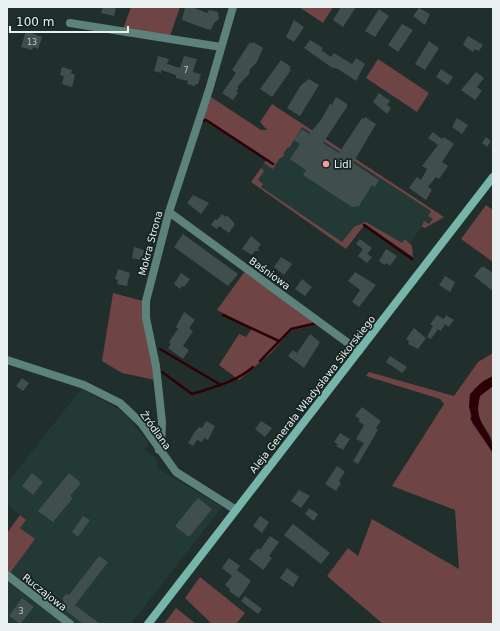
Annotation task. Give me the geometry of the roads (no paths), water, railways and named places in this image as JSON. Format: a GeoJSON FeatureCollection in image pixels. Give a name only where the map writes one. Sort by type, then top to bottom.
{"type":"FeatureCollection","features":[{"type":"Feature","properties":{"kind":"main road","name":"Aleja Generała Władysława Sikorskiego"},"geometry":{"type":"LineString","coordinates":[[148,624],[493,177]]}},
{"type":"Feature","properties":{"kind":"street","name":"Mokra Strona"},"geometry":{"type":"LineString","coordinates":[[159,450],[161,447],[162,422],[156,366],[145,309],[151,275],[169,212],[233,7]]}},
{"type":"Feature","properties":{"kind":"street"},"geometry":{"type":"LineString","coordinates":[[70,23],[221,47]]}},
{"type":"Feature","properties":{"kind":"street","name":"Baśniowa"},"geometry":{"type":"LineString","coordinates":[[169,212],[359,351]]}},
{"type":"Feature","properties":{"kind":"street","name":"Źródlana"},"geometry":{"type":"LineString","coordinates":[[7,360],[84,385],[112,398],[134,414],[176,472],[236,510]]}},
{"type":"Feature","properties":{"kind":"street","name":"Ruczajowa"},"geometry":{"type":"LineString","coordinates":[[7,575],[70,624]]}},
{"type":"Feature","properties":{"kind":"waterway"},"geometry":{"type":"LineString","coordinates":[[203,121],[206,120],[273,164]]}},
{"type":"Feature","properties":{"kind":"waterway"},"geometry":{"type":"LineString","coordinates":[[364,225],[412,259]]}},
{"type":"Feature","properties":{"kind":"waterway"},"geometry":{"type":"LineString","coordinates":[[223,315],[279,341]]}},
{"type":"Feature","properties":{"kind":"waterway"},"geometry":{"type":"LineString","coordinates":[[260,361],[291,329],[317,323]]}},
{"type":"Feature","properties":{"kind":"waterway"},"geometry":{"type":"LineString","coordinates":[[160,349],[221,385]]}},
{"type":"Feature","properties":{"kind":"waterway"},"geometry":{"type":"LineString","coordinates":[[162,372],[192,394],[239,377],[253,367]]}},
{"type":"Feature","properties":{"kind":"place","name":"Lidl"},"geometry":{"type":"Point","coordinates":[326,164]}}]}
